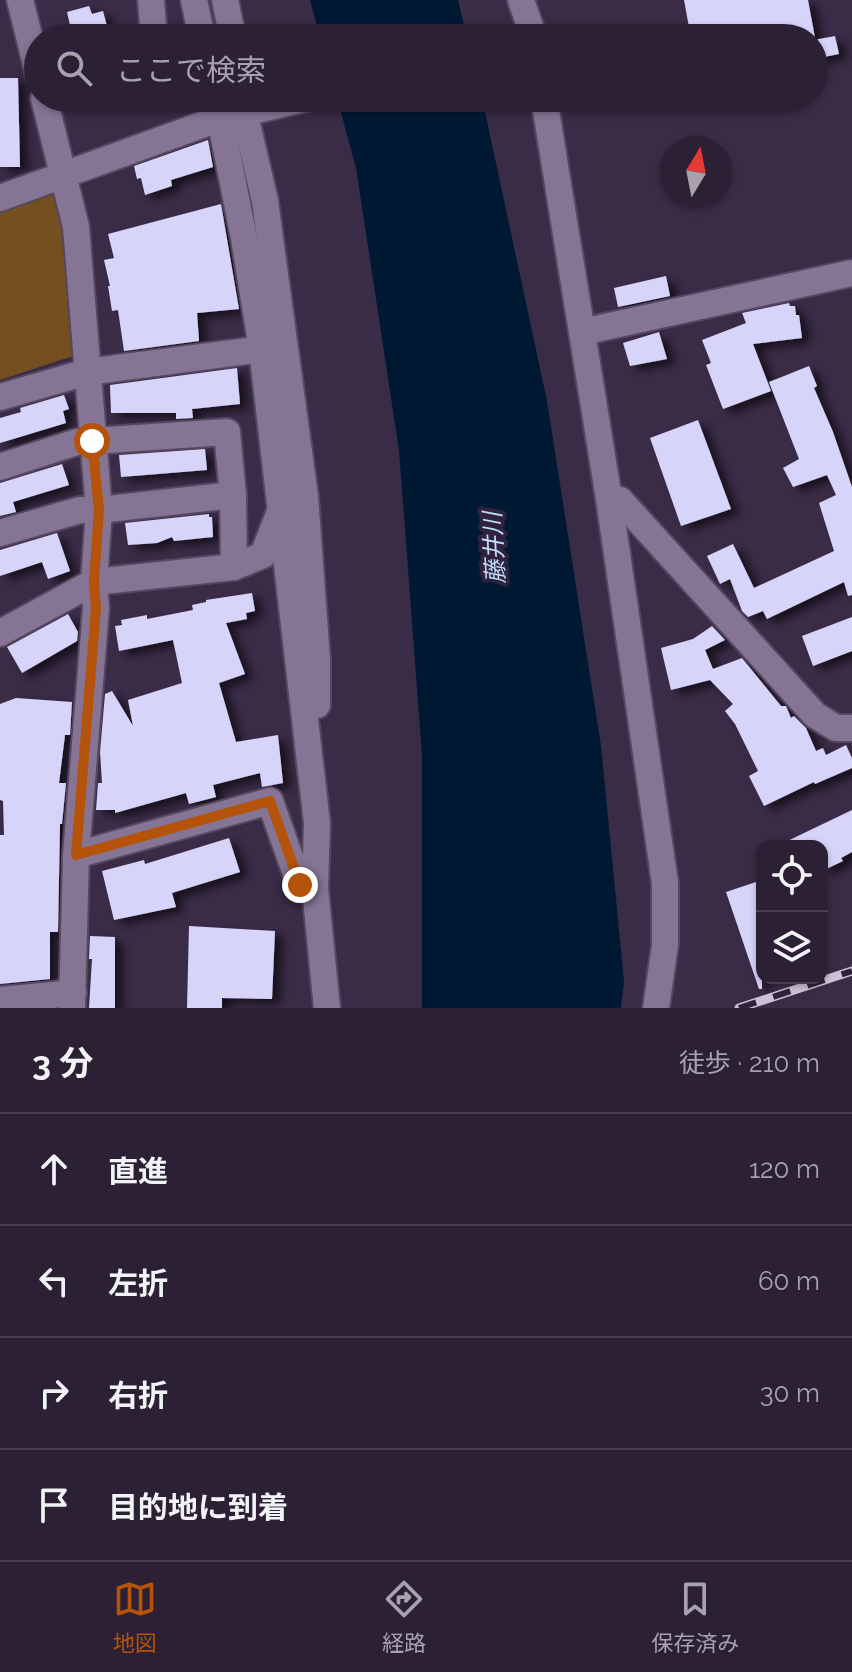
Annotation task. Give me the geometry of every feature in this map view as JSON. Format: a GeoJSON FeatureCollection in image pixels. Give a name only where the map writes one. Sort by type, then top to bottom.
{"type":"FeatureCollection","features":[{"type":"Feature","properties":{"kind":"street"},"geometry":{"type":"LineString","coordinates":[[20,0],[26,24]]}},
{"type":"Feature","properties":{"kind":"street"},"geometry":{"type":"LineString","coordinates":[[151,0],[153,24]]}},
{"type":"Feature","properties":{"kind":"street"},"geometry":{"type":"LineString","coordinates":[[194,0],[199,24]]}},
{"type":"Feature","properties":{"kind":"street"},"geometry":{"type":"LineString","coordinates":[[225,0],[230,24]]}},
{"type":"Feature","properties":{"kind":"street"},"geometry":{"type":"LineString","coordinates":[[521,0],[529,24]]}},
{"type":"Feature","properties":{"kind":"street"},"geometry":{"type":"LineString","coordinates":[[0,1000],[73,1001],[76,855],[96,608],[94,582],[99,510],[76,227],[48,112]]}},
{"type":"Feature","properties":{"kind":"street"},"geometry":{"type":"LineString","coordinates":[[0,198],[64,176],[219,112]]}},
{"type":"Feature","properties":{"kind":"street"},"geometry":{"type":"LineString","coordinates":[[232,112],[317,823]]}},
{"type":"Feature","properties":{"kind":"street"},"geometry":{"type":"LineString","coordinates":[[233,112],[265,201],[305,496],[317,659],[315,888],[327,1008]]}},
{"type":"Feature","properties":{"kind":"street"},"geometry":{"type":"LineString","coordinates":[[546,112],[609,499],[665,883],[665,945],[656,1008]]}},
{"type":"Feature","properties":{"kind":"street"},"geometry":{"type":"LineString","coordinates":[[582,332],[852,273]]}},
{"type":"Feature","properties":{"kind":"street"},"geometry":{"type":"LineString","coordinates":[[0,397],[87,372],[262,349]]}},
{"type":"Feature","properties":{"kind":"street"},"geometry":{"type":"LineString","coordinates":[[0,467],[77,442],[227,432],[233,495],[234,567]]}},
{"type":"Feature","properties":{"kind":"street"},"geometry":{"type":"LineString","coordinates":[[0,533],[80,510],[233,495]]}},
{"type":"Feature","properties":{"kind":"street"},"geometry":{"type":"LineString","coordinates":[[0,633],[94,582],[234,567],[263,555],[281,511],[305,496]]}},
{"type":"Feature","properties":{"kind":"street"},"geometry":{"type":"LineString","coordinates":[[609,499],[620,500],[815,715],[836,728],[852,728]]}},
{"type":"Feature","properties":{"kind":"street"},"geometry":{"type":"LineString","coordinates":[[76,855],[270,801],[300,885],[315,888]]}},
{"type":"Feature","properties":{"kind":"shaded area"},"geometry":{"type":"Polygon","coordinates":[[[58,192],[82,353],[0,380],[0,209],[58,192]]]}},
{"type":"Feature","properties":{"kind":"water"},"geometry":{"type":"Polygon","coordinates":[[[310,0],[458,0],[464,24],[316,24],[310,0]]]}},
{"type":"Feature","properties":{"kind":"water","name":"藤井川"},"geometry":{"type":"Polygon","coordinates":[[[341,112],[485,112],[547,401],[601,746],[624,981],[621,1008],[422,1008],[422,755],[399,450],[356,168],[341,112]]]}},
{"type":"Feature","properties":{"kind":"building"},"geometry":{"type":"Polygon","coordinates":[[[684,0],[808,0],[812,24],[688,24],[684,0]]]}},
{"type":"Feature","properties":{"kind":"building"},"geometry":{"type":"Polygon","coordinates":[[[89,6],[92,14],[103,11],[106,24],[70,24],[67,12],[89,6]]]}},
{"type":"Feature","properties":{"kind":"building"},"geometry":{"type":"Polygon","coordinates":[[[835,36],[839,54],[828,56],[828,37],[835,36]]]}},
{"type":"Feature","properties":{"kind":"building"},"geometry":{"type":"Polygon","coordinates":[[[0,78],[18,78],[20,167],[0,167],[0,78]]]}},
{"type":"Feature","properties":{"kind":"building"},"geometry":{"type":"Polygon","coordinates":[[[208,140],[213,167],[171,180],[172,186],[145,195],[134,166],[208,140]]]}},
{"type":"Feature","properties":{"kind":"building"},"geometry":{"type":"Polygon","coordinates":[[[221,204],[239,309],[197,313],[199,341],[124,351],[118,310],[112,311],[104,260],[114,258],[108,234],[221,204]]]}},
{"type":"Feature","properties":{"kind":"building"},"geometry":{"type":"Polygon","coordinates":[[[666,276],[670,296],[618,307],[614,288],[666,276]]]}},
{"type":"Feature","properties":{"kind":"building"},"geometry":{"type":"Polygon","coordinates":[[[789,303],[795,306],[796,315],[799,315],[802,338],[753,344],[771,391],[723,409],[706,365],[711,363],[702,340],[746,323],[742,313],[789,303]]]}},
{"type":"Feature","properties":{"kind":"building"},"geometry":{"type":"Polygon","coordinates":[[[659,332],[667,359],[630,366],[623,343],[659,332]]]}},
{"type":"Feature","properties":{"kind":"building"},"geometry":{"type":"Polygon","coordinates":[[[809,366],[817,386],[814,388],[852,487],[852,595],[848,596],[844,582],[767,619],[763,611],[748,617],[742,611],[730,579],[720,584],[707,556],[733,544],[754,588],[834,551],[819,503],[836,495],[827,475],[793,487],[783,468],[799,459],[769,382],[809,366]]]}},
{"type":"Feature","properties":{"kind":"building"},"geometry":{"type":"Polygon","coordinates":[[[237,368],[240,404],[192,409],[193,418],[176,419],[176,413],[111,413],[110,385],[237,368]]]}},
{"type":"Feature","properties":{"kind":"building"},"geometry":{"type":"Polygon","coordinates":[[[64,395],[69,409],[63,411],[66,423],[0,443],[0,418],[21,412],[20,408],[64,395]]]}},
{"type":"Feature","properties":{"kind":"building"},"geometry":{"type":"Polygon","coordinates":[[[698,420],[731,509],[681,526],[650,438],[698,420]]]}},
{"type":"Feature","properties":{"kind":"building"},"geometry":{"type":"Polygon","coordinates":[[[205,449],[207,470],[121,477],[119,455],[205,449]]]}},
{"type":"Feature","properties":{"kind":"building"},"geometry":{"type":"Polygon","coordinates":[[[62,464],[69,485],[13,502],[16,512],[0,516],[0,483],[62,464]]]}},
{"type":"Feature","properties":{"kind":"building"},"geometry":{"type":"Polygon","coordinates":[[[209,514],[212,517],[213,537],[174,541],[172,537],[157,543],[128,545],[125,523],[209,514]]]}},
{"type":"Feature","properties":{"kind":"building"},"geometry":{"type":"Polygon","coordinates":[[[57,533],[70,571],[48,579],[42,562],[0,576],[0,550],[57,533]]]}},
{"type":"Feature","properties":{"kind":"building"},"geometry":{"type":"Polygon","coordinates":[[[252,593],[255,611],[246,613],[247,619],[226,623],[245,674],[219,683],[236,742],[278,735],[283,783],[262,787],[260,773],[213,785],[216,797],[189,804],[186,793],[115,813],[115,810],[96,810],[98,783],[102,783],[100,752],[105,694],[112,691],[133,726],[128,700],[182,683],[173,640],[119,651],[115,626],[122,625],[121,620],[147,615],[147,619],[193,610],[192,605],[206,600],[252,593]]]}},
{"type":"Feature","properties":{"kind":"building"},"geometry":{"type":"Polygon","coordinates":[[[68,614],[78,632],[77,641],[22,673],[7,647],[68,614]]]}},
{"type":"Feature","properties":{"kind":"building"},"geometry":{"type":"Polygon","coordinates":[[[852,617],[852,651],[813,666],[802,636],[852,617]]]}},
{"type":"Feature","properties":{"kind":"building"},"geometry":{"type":"Polygon","coordinates":[[[712,626],[725,640],[705,650],[713,669],[742,658],[781,706],[786,706],[791,718],[794,716],[806,728],[816,751],[823,748],[826,755],[846,745],[852,758],[852,768],[764,806],[749,776],[758,771],[735,724],[725,711],[733,704],[710,680],[671,690],[661,648],[693,639],[712,626]]]}},
{"type":"Feature","properties":{"kind":"building"},"geometry":{"type":"Polygon","coordinates":[[[16,698],[72,702],[70,735],[65,735],[59,783],[66,783],[60,824],[58,932],[50,932],[50,979],[0,984],[0,835],[4,835],[3,801],[0,800],[0,704],[16,698]]]}},
{"type":"Feature","properties":{"kind":"building"},"geometry":{"type":"Polygon","coordinates":[[[852,810],[852,852],[841,858],[843,861],[828,868],[828,840],[790,840],[852,810]]]}},
{"type":"Feature","properties":{"kind":"building"},"geometry":{"type":"Polygon","coordinates":[[[229,838],[240,872],[172,893],[176,907],[114,920],[102,871],[144,860],[145,864],[229,838]]]}},
{"type":"Feature","properties":{"kind":"building"},"geometry":{"type":"Polygon","coordinates":[[[756,882],[756,980],[726,892],[756,882]]]}},
{"type":"Feature","properties":{"kind":"building"},"geometry":{"type":"Polygon","coordinates":[[[189,926],[275,931],[272,999],[222,998],[222,1008],[187,1008],[189,926]]]}},
{"type":"Feature","properties":{"kind":"building"},"geometry":{"type":"Polygon","coordinates":[[[90,936],[115,937],[115,1008],[89,1008],[90,936]]]}},
{"type":"Feature","properties":{"kind":"railway"},"geometry":{"type":"LineString","coordinates":[[739,1008],[852,971]]}},
{"type":"Feature","properties":{"kind":"route"},"geometry":{"type":"LineString","coordinates":[[92,441],[99,510],[94,582],[96,608],[76,855],[270,801],[300,885]]}}]}
